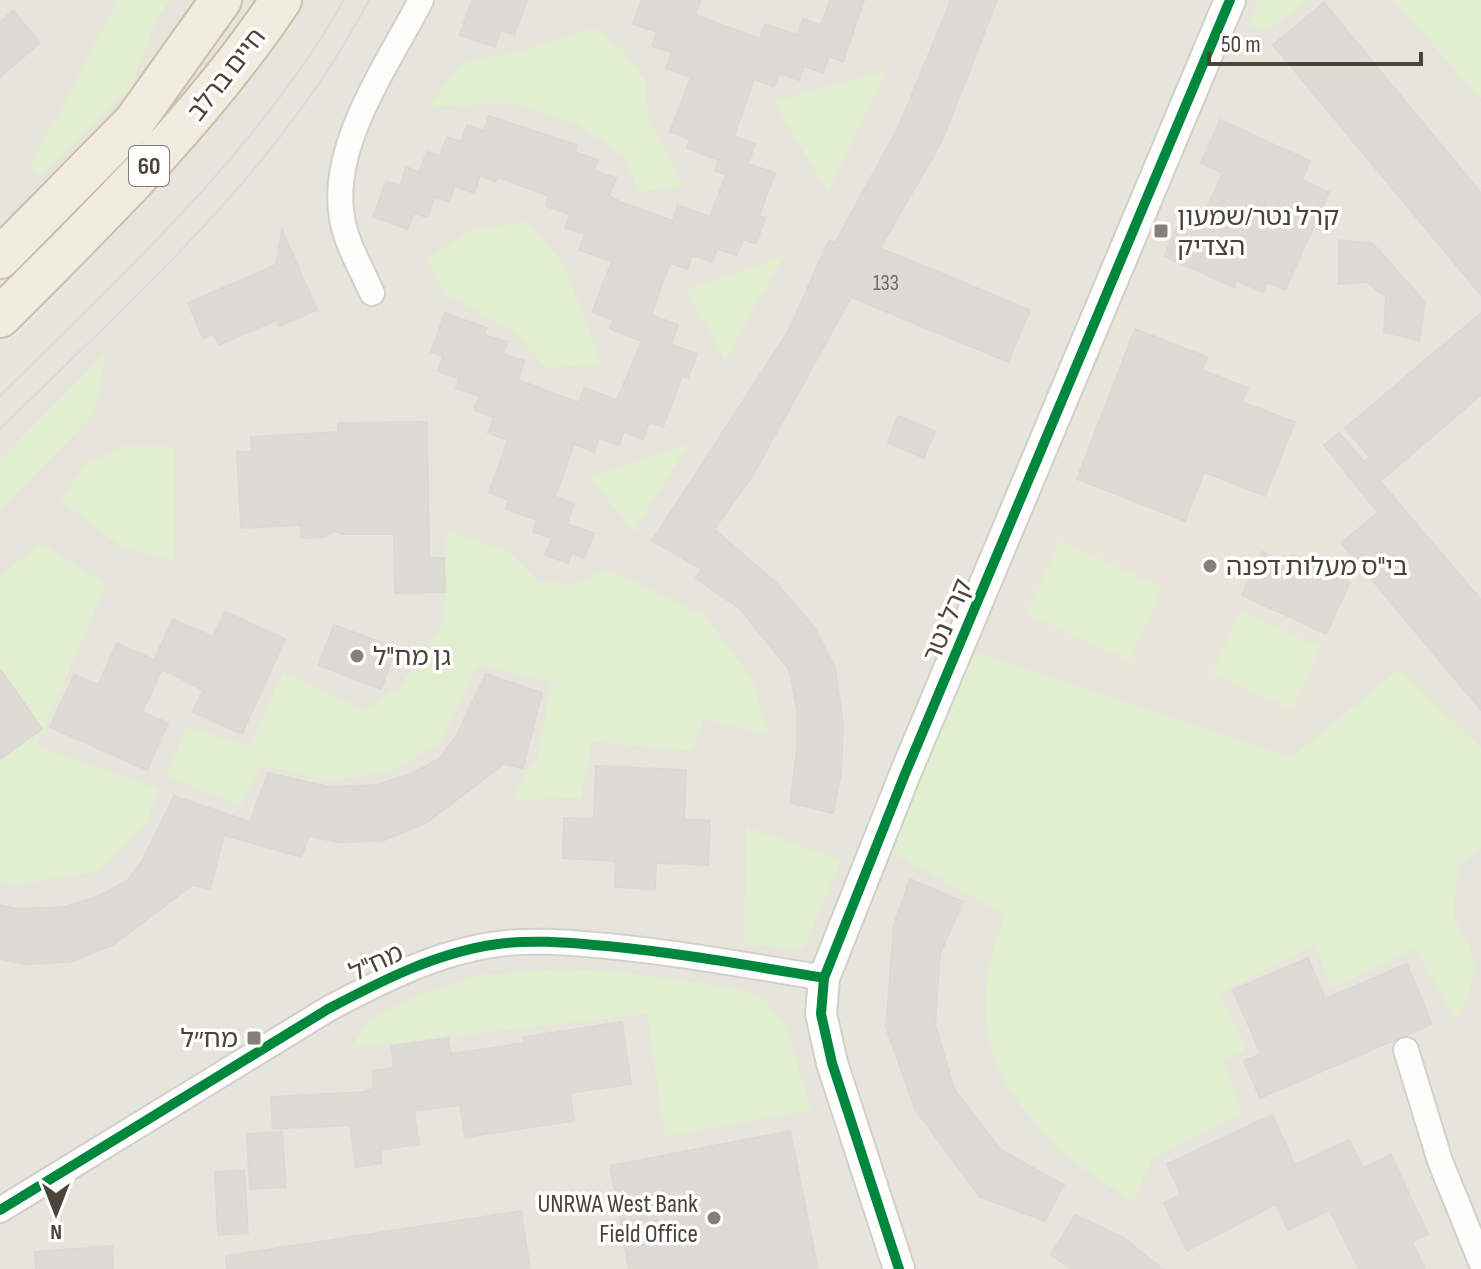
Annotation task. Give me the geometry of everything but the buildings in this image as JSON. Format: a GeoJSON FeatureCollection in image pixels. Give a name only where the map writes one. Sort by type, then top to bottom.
{"type":"FeatureCollection","features":[{"type":"Feature","properties":{"kind":"highway","name":"חיים ברלב"},"geometry":{"type":"LineString","coordinates":[[0,258],[134,122],[221,0]]}},
{"type":"Feature","properties":{"kind":"highway","name":"חיים ברלב"},"geometry":{"type":"LineString","coordinates":[[0,317],[169,144],[231,71],[281,0]]}},
{"type":"Feature","properties":{"kind":"street"},"geometry":{"type":"LineString","coordinates":[[372,293],[342,220],[340,184],[346,146],[421,0]]}},
{"type":"Feature","properties":{"kind":"street","name":"קרל נטר"},"geometry":{"type":"LineString","coordinates":[[899,1269],[832,1063],[821,1014],[824,978],[905,774],[1230,0]]}},
{"type":"Feature","properties":{"kind":"street","name":"מח\"ל"},"geometry":{"type":"LineString","coordinates":[[0,1210],[328,1009],[376,984],[469,949],[499,943],[555,941],[686,954],[824,978]]}},
{"type":"Feature","properties":{"kind":"street"},"geometry":{"type":"LineString","coordinates":[[1406,1050],[1440,1161],[1481,1262]]}},
{"type":"Feature","properties":{"kind":"shaded area"},"geometry":{"type":"Polygon","coordinates":[[[0,0],[1481,0],[1481,1269],[0,1269],[0,0]]]}},
{"type":"Feature","properties":{"kind":"shaded area"},"geometry":{"type":"Polygon","coordinates":[[[1122,304],[1346,402],[1326,541],[1403,635],[1292,740],[998,646],[1122,304]]]}},
{"type":"Feature","properties":{"kind":"green space"},"geometry":{"type":"Polygon","coordinates":[[[118,0],[170,0],[157,19],[131,87],[41,176],[30,167],[118,0]]]}},
{"type":"Feature","properties":{"kind":"green space"},"geometry":{"type":"Polygon","coordinates":[[[1258,0],[1309,0],[1267,31],[1249,25],[1258,0]]]}},
{"type":"Feature","properties":{"kind":"green space"},"geometry":{"type":"Polygon","coordinates":[[[1393,0],[1481,0],[1481,99],[1393,0]]]}},
{"type":"Feature","properties":{"kind":"green space"},"geometry":{"type":"Polygon","coordinates":[[[592,28],[622,49],[645,81],[649,120],[684,186],[639,192],[624,156],[576,124],[516,103],[430,107],[460,64],[527,49],[592,28]]]}},
{"type":"Feature","properties":{"kind":"green space"},"geometry":{"type":"Polygon","coordinates":[[[886,71],[828,192],[773,101],[886,71]]]}},
{"type":"Feature","properties":{"kind":"green space"},"geometry":{"type":"Polygon","coordinates":[[[527,222],[563,263],[602,364],[547,368],[510,329],[445,295],[427,259],[472,229],[527,222]]]}},
{"type":"Feature","properties":{"kind":"green space"},"geometry":{"type":"Polygon","coordinates":[[[783,257],[725,361],[686,289],[783,257]]]}},
{"type":"Feature","properties":{"kind":"green space"},"geometry":{"type":"Polygon","coordinates":[[[106,351],[95,413],[0,511],[0,460],[106,351]]]}},
{"type":"Feature","properties":{"kind":"green space"},"geometry":{"type":"Polygon","coordinates":[[[688,445],[634,532],[589,477],[688,445]]]}},
{"type":"Feature","properties":{"kind":"green space"},"geometry":{"type":"Polygon","coordinates":[[[120,447],[173,447],[173,561],[121,547],[61,501],[85,464],[120,447]]]}},
{"type":"Feature","properties":{"kind":"green space"},"geometry":{"type":"Polygon","coordinates":[[[447,531],[510,552],[540,582],[576,584],[606,569],[703,614],[753,680],[768,734],[704,719],[692,751],[592,742],[581,798],[512,800],[538,755],[551,682],[478,665],[440,744],[390,772],[330,781],[262,766],[241,806],[166,776],[187,727],[250,746],[283,672],[364,710],[400,686],[443,624],[447,531]]]}},
{"type":"Feature","properties":{"kind":"green space"},"geometry":{"type":"Polygon","coordinates":[[[1060,541],[1162,588],[1129,660],[1027,614],[1060,541]]]}},
{"type":"Feature","properties":{"kind":"green space"},"geometry":{"type":"Polygon","coordinates":[[[41,543],[106,584],[37,746],[159,789],[147,823],[97,872],[14,885],[0,881],[0,576],[41,543]]]}},
{"type":"Feature","properties":{"kind":"green space"},"geometry":{"type":"Polygon","coordinates":[[[1241,611],[1320,648],[1291,709],[1212,673],[1241,611]]]}},
{"type":"Feature","properties":{"kind":"green space"},"geometry":{"type":"Polygon","coordinates":[[[964,648],[1292,757],[1399,669],[1481,748],[1481,848],[1459,866],[1453,917],[1473,957],[1473,979],[1455,1020],[1416,949],[1331,988],[1315,944],[1219,994],[1246,1049],[1223,1061],[1242,1113],[1152,1159],[1133,1202],[1063,1153],[1017,1101],[992,1051],[985,999],[988,971],[1006,915],[888,851],[964,648]]]}},
{"type":"Feature","properties":{"kind":"green space"},"geometry":{"type":"Polygon","coordinates":[[[746,827],[841,860],[804,949],[744,945],[746,827]]]}},
{"type":"Feature","properties":{"kind":"green space"},"geometry":{"type":"Polygon","coordinates":[[[559,969],[615,971],[737,988],[764,999],[785,1023],[811,1110],[665,1137],[647,1014],[351,1048],[368,1020],[413,997],[480,975],[559,969]]]}},
{"type":"Feature","properties":{"kind":"tram line"},"geometry":{"type":"LineString","coordinates":[[0,396],[140,257],[229,160],[271,109],[344,0]]}},
{"type":"Feature","properties":{"kind":"tram line"},"geometry":{"type":"LineString","coordinates":[[0,429],[152,280],[249,175],[293,120],[333,62],[369,0]]}},
{"type":"Feature","properties":{"kind":"cycle path"},"geometry":{"type":"LineString","coordinates":[[899,1269],[832,1063],[821,1014],[824,978],[905,774],[1230,0]]}},
{"type":"Feature","properties":{"kind":"cycle path"},"geometry":{"type":"LineString","coordinates":[[0,1210],[328,1009],[389,978],[453,954],[512,943],[566,943],[662,952],[824,978]]}},
{"type":"Feature","properties":{"kind":"place","name":"קרל נטר/שמעון הצדיק"},"geometry":{"type":"Point","coordinates":[1161,231]}},
{"type":"Feature","properties":{"kind":"place","name":"בי\"ס מעלות דפנה"},"geometry":{"type":"Point","coordinates":[1210,566]}},
{"type":"Feature","properties":{"kind":"place","name":"גן מח\"ל"},"geometry":{"type":"Point","coordinates":[357,656]}},
{"type":"Feature","properties":{"kind":"place","name":"מח״ל"},"geometry":{"type":"Point","coordinates":[254,1038]}},
{"type":"Feature","properties":{"kind":"place","name":"UNRWA West Bank Field Office"},"geometry":{"type":"Point","coordinates":[714,1218]}}]}
